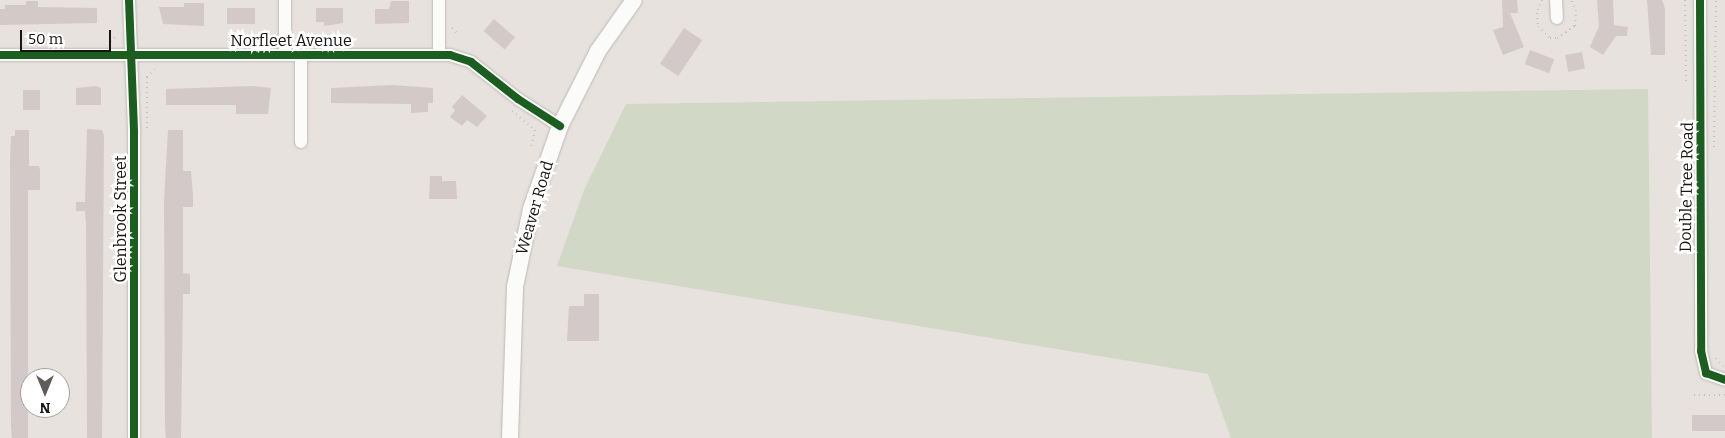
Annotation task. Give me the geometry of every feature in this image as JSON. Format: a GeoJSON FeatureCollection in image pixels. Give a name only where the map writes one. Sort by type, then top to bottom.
{"type":"FeatureCollection","features":[{"type":"Feature","properties":{"kind":"main road","name":"Weaver Road"},"geometry":{"type":"LineString","coordinates":[[510,438],[512,327],[520,255],[560,126],[598,52],[634,0]]}},
{"type":"Feature","properties":{"kind":"street","name":"Glenbrook Street"},"geometry":{"type":"LineString","coordinates":[[129,0],[134,438]]}},
{"type":"Feature","properties":{"kind":"street"},"geometry":{"type":"LineString","coordinates":[[285,0],[285,55]]}},
{"type":"Feature","properties":{"kind":"street"},"geometry":{"type":"LineString","coordinates":[[439,0],[439,54]]}},
{"type":"Feature","properties":{"kind":"street"},"geometry":{"type":"LineString","coordinates":[[1556,0],[1557,18]]}},
{"type":"Feature","properties":{"kind":"street","name":"Double Tree Road"},"geometry":{"type":"LineString","coordinates":[[1700,0],[1700,315],[1706,373],[1725,380]]}},
{"type":"Feature","properties":{"kind":"street","name":"Norfleet Avenue"},"geometry":{"type":"LineString","coordinates":[[0,55],[439,54],[471,62],[518,100],[560,126]]}},
{"type":"Feature","properties":{"kind":"street"},"geometry":{"type":"LineString","coordinates":[[300,55],[301,142]]}},
{"type":"Feature","properties":{"kind":"path"},"geometry":{"type":"LineString","coordinates":[[1685,0],[1686,85]]}},
{"type":"Feature","properties":{"kind":"path"},"geometry":{"type":"LineString","coordinates":[[1713,156],[1716,0]]}},
{"type":"Feature","properties":{"kind":"path"},"geometry":{"type":"LineString","coordinates":[[452,21],[452,29],[459,35]]}},
{"type":"Feature","properties":{"kind":"path"},"geometry":{"type":"LineString","coordinates":[[109,43],[117,37],[117,26]]}},
{"type":"Feature","properties":{"kind":"path"},"geometry":{"type":"LineString","coordinates":[[147,133],[147,77],[159,68]]}},
{"type":"Feature","properties":{"kind":"path"},"geometry":{"type":"LineString","coordinates":[[510,109],[535,130],[531,147]]}},
{"type":"Feature","properties":{"kind":"path"},"geometry":{"type":"LineString","coordinates":[[1714,350],[1715,358],[1725,367]]}},
{"type":"Feature","properties":{"kind":"path"},"geometry":{"type":"LineString","coordinates":[[1694,395],[1725,395]]}},
{"type":"Feature","properties":{"kind":"green space"},"geometry":{"type":"Polygon","coordinates":[[[1648,89],[1652,438],[1231,438],[1208,374],[557,266],[584,190],[626,104],[1648,89]]]}},
{"type":"Feature","properties":{"kind":"building"},"geometry":{"type":"Polygon","coordinates":[[[1502,0],[1517,0],[1518,13],[1510,13],[1524,47],[1503,55],[1493,30],[1503,27],[1502,0]]]}},
{"type":"Feature","properties":{"kind":"building"},"geometry":{"type":"Polygon","coordinates":[[[1597,0],[1613,0],[1614,25],[1628,27],[1627,36],[1616,36],[1603,55],[1590,47],[1599,26],[1597,0]]]}},
{"type":"Feature","properties":{"kind":"building"},"geometry":{"type":"Polygon","coordinates":[[[1647,0],[1662,0],[1665,8],[1665,55],[1651,55],[1647,0]]]}},
{"type":"Feature","properties":{"kind":"building"},"geometry":{"type":"Polygon","coordinates":[[[26,1],[38,1],[38,7],[97,8],[97,23],[0,25],[0,9],[5,9],[5,5],[26,5],[26,1]]]}},
{"type":"Feature","properties":{"kind":"building"},"geometry":{"type":"Polygon","coordinates":[[[391,1],[409,1],[409,23],[375,24],[375,9],[389,9],[391,1]]]}},
{"type":"Feature","properties":{"kind":"building"},"geometry":{"type":"Polygon","coordinates":[[[184,3],[204,3],[204,26],[163,24],[159,7],[184,7],[184,3]]]}},
{"type":"Feature","properties":{"kind":"building"},"geometry":{"type":"Polygon","coordinates":[[[227,8],[255,8],[255,24],[227,24],[227,8]]]}},
{"type":"Feature","properties":{"kind":"building"},"geometry":{"type":"Polygon","coordinates":[[[316,8],[343,8],[343,23],[324,26],[324,22],[316,22],[316,8]]]}},
{"type":"Feature","properties":{"kind":"building"},"geometry":{"type":"Polygon","coordinates":[[[494,19],[515,37],[505,49],[484,31],[494,19]]]}},
{"type":"Feature","properties":{"kind":"building"},"geometry":{"type":"Polygon","coordinates":[[[684,28],[702,40],[678,76],[660,64],[684,28]]]}},
{"type":"Feature","properties":{"kind":"building"},"geometry":{"type":"Polygon","coordinates":[[[1530,50],[1554,59],[1549,73],[1525,64],[1530,50]]]}},
{"type":"Feature","properties":{"kind":"building"},"geometry":{"type":"Polygon","coordinates":[[[1582,52],[1585,69],[1568,72],[1565,55],[1582,52]]]}},
{"type":"Feature","properties":{"kind":"building"},"geometry":{"type":"Polygon","coordinates":[[[393,85],[433,88],[433,103],[428,103],[428,112],[411,113],[411,104],[331,103],[331,88],[393,85]]]}},
{"type":"Feature","properties":{"kind":"building"},"geometry":{"type":"Polygon","coordinates":[[[96,86],[101,88],[101,105],[76,105],[76,88],[96,86]]]}},
{"type":"Feature","properties":{"kind":"building"},"geometry":{"type":"Polygon","coordinates":[[[252,86],[271,88],[268,114],[236,114],[236,105],[166,105],[166,89],[252,86]]]}},
{"type":"Feature","properties":{"kind":"building"},"geometry":{"type":"Polygon","coordinates":[[[23,90],[40,90],[40,110],[23,110],[23,90]]]}},
{"type":"Feature","properties":{"kind":"building"},"geometry":{"type":"Polygon","coordinates":[[[462,95],[487,116],[477,127],[467,120],[462,126],[450,117],[455,110],[452,107],[462,95]]]}},
{"type":"Feature","properties":{"kind":"building"},"geometry":{"type":"Polygon","coordinates":[[[87,129],[102,130],[104,136],[102,438],[87,438],[86,223],[85,211],[76,211],[76,202],[85,202],[87,129]]]}},
{"type":"Feature","properties":{"kind":"building"},"geometry":{"type":"Polygon","coordinates":[[[15,130],[29,130],[29,166],[39,166],[40,170],[40,190],[28,190],[28,368],[20,368],[20,418],[28,418],[28,438],[12,438],[11,428],[10,161],[11,136],[15,136],[15,130]]]}},
{"type":"Feature","properties":{"kind":"building"},"geometry":{"type":"Polygon","coordinates":[[[168,130],[183,130],[183,171],[191,171],[193,195],[193,207],[183,207],[183,273],[190,274],[190,294],[183,294],[181,438],[166,438],[165,428],[164,201],[168,130]]]}},
{"type":"Feature","properties":{"kind":"building"},"geometry":{"type":"Polygon","coordinates":[[[430,176],[442,176],[442,181],[456,181],[457,199],[429,199],[430,176]]]}},
{"type":"Feature","properties":{"kind":"building"},"geometry":{"type":"Polygon","coordinates":[[[584,294],[599,294],[599,341],[567,341],[569,306],[584,306],[584,294]]]}},
{"type":"Feature","properties":{"kind":"building"},"geometry":{"type":"Polygon","coordinates":[[[1692,415],[1725,415],[1725,431],[1692,431],[1692,415]]]}},
{"type":"Feature","properties":{"kind":"cycle path"},"geometry":{"type":"LineString","coordinates":[[129,0],[134,133],[134,438]]}},
{"type":"Feature","properties":{"kind":"cycle path"},"geometry":{"type":"LineString","coordinates":[[1700,0],[1701,351],[1706,373],[1725,380]]}},
{"type":"Feature","properties":{"kind":"cycle path"},"geometry":{"type":"LineString","coordinates":[[0,55],[450,55],[471,62],[518,99],[560,126]]}}]}
